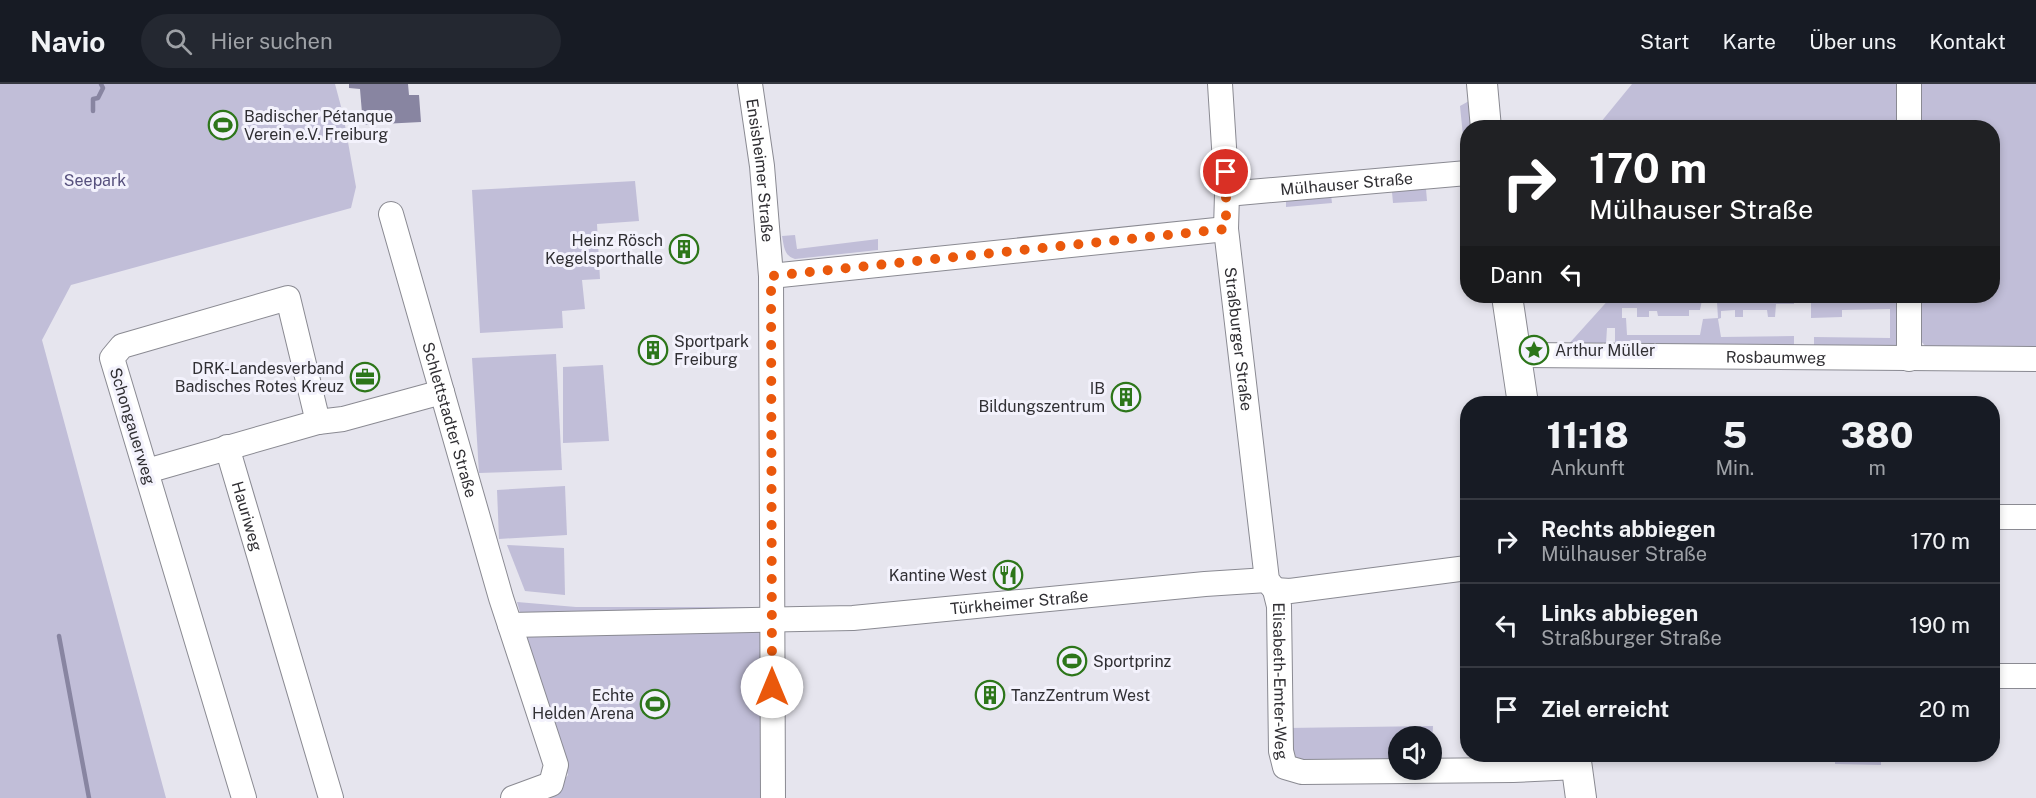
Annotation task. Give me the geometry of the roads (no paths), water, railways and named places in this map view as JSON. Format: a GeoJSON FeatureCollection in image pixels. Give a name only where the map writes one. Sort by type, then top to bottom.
{"type":"FeatureCollection","features":[{"type":"Feature","properties":{"kind":"main road"},"geometry":{"type":"LineString","coordinates":[[1482,84],[1485,120]]}},
{"type":"Feature","properties":{"kind":"main road"},"geometry":{"type":"LineString","coordinates":[[1508,303],[1522,396]]}},
{"type":"Feature","properties":{"kind":"main road"},"geometry":{"type":"LineString","coordinates":[[1563,762],[1581,798]]}},
{"type":"Feature","properties":{"kind":"street","name":"Ensisheimer Straße"},"geometry":{"type":"LineString","coordinates":[[750,84],[762,166],[771,276],[773,798]]}},
{"type":"Feature","properties":{"kind":"street","name":"Straßburger Straße"},"geometry":{"type":"LineString","coordinates":[[1220,84],[1227,194],[1226,229],[1271,585]]}},
{"type":"Feature","properties":{"kind":"street"},"geometry":{"type":"LineString","coordinates":[[1909,84],[1909,120]]}},
{"type":"Feature","properties":{"kind":"street","name":"Mülhauser Straße"},"geometry":{"type":"LineString","coordinates":[[1227,194],[1460,174]]}},
{"type":"Feature","properties":{"kind":"street","name":"Schlettstadter Straße"},"geometry":{"type":"LineString","coordinates":[[391,213],[510,625],[556,765],[551,784],[513,798]]}},
{"type":"Feature","properties":{"kind":"street"},"geometry":{"type":"LineString","coordinates":[[771,276],[1226,229]]}},
{"type":"Feature","properties":{"kind":"street","name":"Schongauerweg"},"geometry":{"type":"LineString","coordinates":[[244,798],[112,358],[122,346],[288,298],[318,422]]}},
{"type":"Feature","properties":{"kind":"street"},"geometry":{"type":"LineString","coordinates":[[1909,303],[1909,358]]}},
{"type":"Feature","properties":{"kind":"street","name":"Rosbaumweg"},"geometry":{"type":"LineString","coordinates":[[1516,356],[2036,359]]}},
{"type":"Feature","properties":{"kind":"street"},"geometry":{"type":"LineString","coordinates":[[147,471],[318,422],[343,418],[442,392]]}},
{"type":"Feature","properties":{"kind":"street","name":"Hauriweg"},"geometry":{"type":"LineString","coordinates":[[227,447],[324,796]]}},
{"type":"Feature","properties":{"kind":"street"},"geometry":{"type":"LineString","coordinates":[[2000,517],[2036,517]]}},
{"type":"Feature","properties":{"kind":"street","name":"Türkheimer Straße"},"geometry":{"type":"LineString","coordinates":[[772,620],[814,621],[853,618],[1206,584],[1271,585],[1290,591],[1460,569]]}},
{"type":"Feature","properties":{"kind":"street","name":"Elisabeth-Emter-Weg"},"geometry":{"type":"LineString","coordinates":[[1271,585],[1279,606],[1281,751],[1285,767],[1302,772],[1538,762]]}},
{"type":"Feature","properties":{"kind":"street"},"geometry":{"type":"LineString","coordinates":[[510,625],[772,620]]}},
{"type":"Feature","properties":{"kind":"street"},"geometry":{"type":"LineString","coordinates":[[2000,676],[2036,676]]}},
{"type":"Feature","properties":{"kind":"waterway"},"geometry":{"type":"LineString","coordinates":[[93,111],[93,99],[98,98],[103,88],[101,84]]}},
{"type":"Feature","properties":{"kind":"waterway"},"geometry":{"type":"LineString","coordinates":[[59,636],[89,798]]}},
{"type":"Feature","properties":{"kind":"place","name":"Badischer Pétanque Verein e.V. Freiburg"},"geometry":{"type":"Point","coordinates":[223,125]}},
{"type":"Feature","properties":{"kind":"place","name":"Heinz Rösch Kegelsporthalle"},"geometry":{"type":"Point","coordinates":[684,249]}},
{"type":"Feature","properties":{"kind":"place","name":"Sportpark Freiburg"},"geometry":{"type":"Point","coordinates":[653,350]}},
{"type":"Feature","properties":{"kind":"place","name":"Arthur Müller"},"geometry":{"type":"Point","coordinates":[1534,350]}},
{"type":"Feature","properties":{"kind":"place","name":"DRK-Landesverband Badisches Rotes Kreuz"},"geometry":{"type":"Point","coordinates":[365,377]}},
{"type":"Feature","properties":{"kind":"place","name":"IB Bildungszentrum"},"geometry":{"type":"Point","coordinates":[1126,397]}},
{"type":"Feature","properties":{"kind":"place","name":"Kantine West"},"geometry":{"type":"Point","coordinates":[1008,575]}},
{"type":"Feature","properties":{"kind":"place","name":"Sportprinz"},"geometry":{"type":"Point","coordinates":[1072,661]}},
{"type":"Feature","properties":{"kind":"place","name":"TanzZentrum West"},"geometry":{"type":"Point","coordinates":[990,695]}},
{"type":"Feature","properties":{"kind":"place","name":"Echte Helden Arena"},"geometry":{"type":"Point","coordinates":[655,704]}},
{"type":"Feature","properties":{"kind":"park label","name":"Seepark"},"geometry":{"type":"Point","coordinates":[95,180]}}]}
